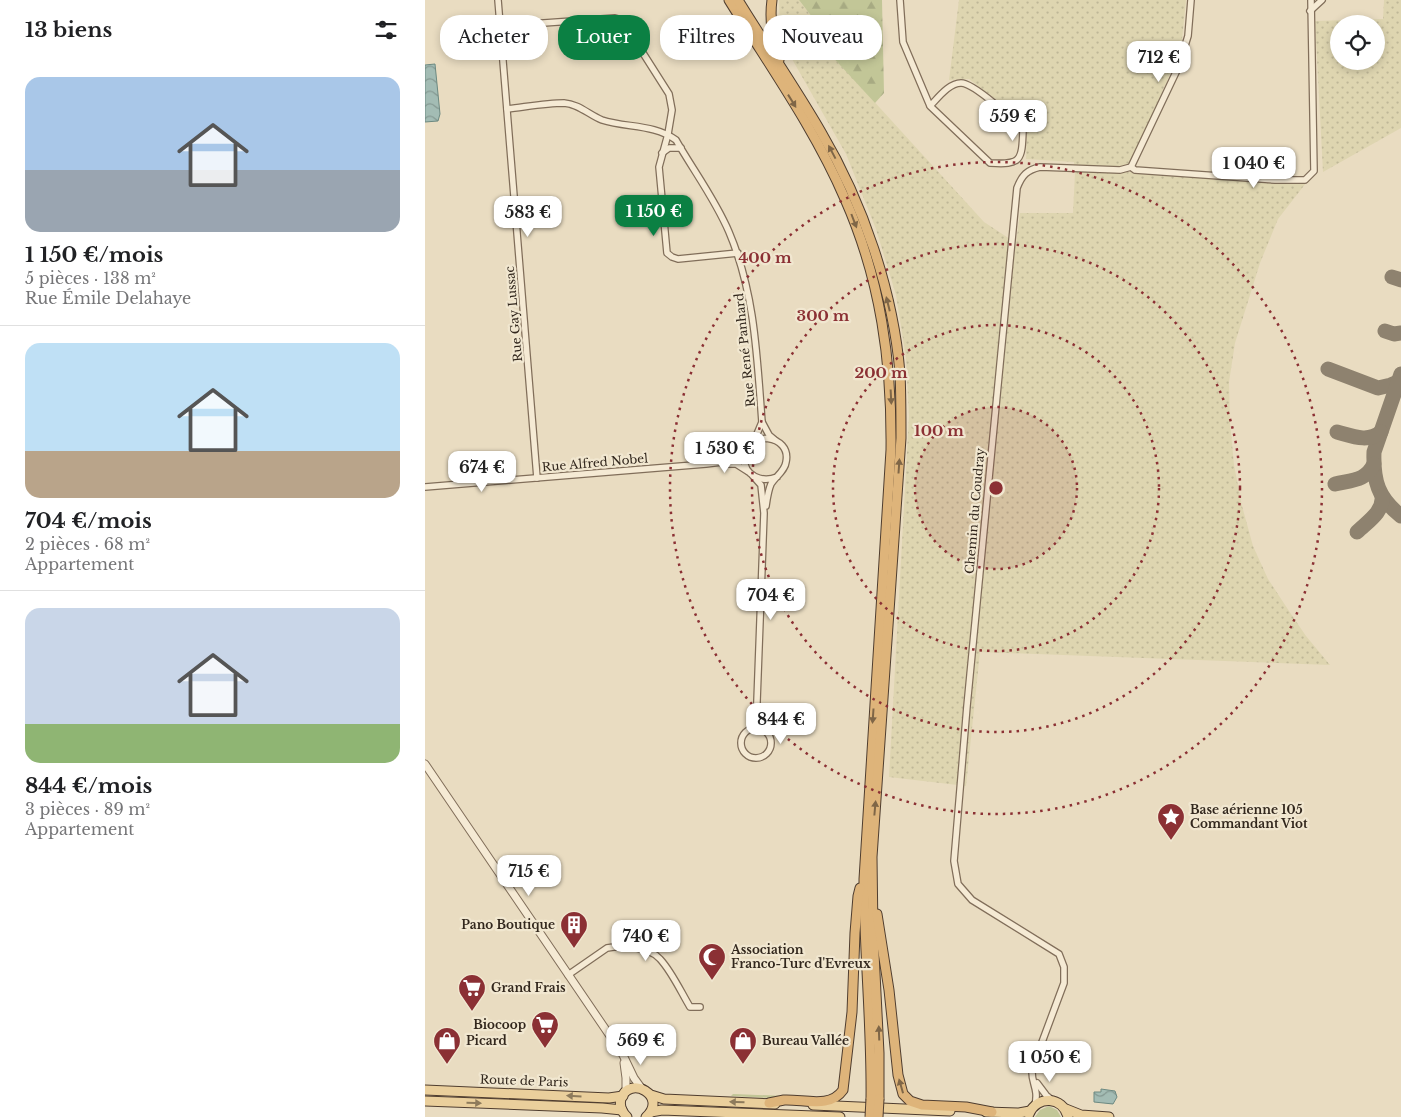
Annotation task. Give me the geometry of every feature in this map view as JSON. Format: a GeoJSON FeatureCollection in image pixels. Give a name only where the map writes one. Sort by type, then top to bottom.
{"type":"FeatureCollection","features":[{"type":"Feature","properties":{"kind":"highway"},"geometry":{"type":"LineString","coordinates":[[729,0],[821,148],[846,200],[874,283],[887,348],[891,408],[891,450],[863,879],[871,1056],[878,1117]]}},
{"type":"Feature","properties":{"kind":"highway"},"geometry":{"type":"LineString","coordinates":[[738,0],[822,133],[841,169],[864,222],[891,315],[899,372],[901,438],[872,857],[873,933],[879,1053],[875,1099],[870,1117]]}},
{"type":"Feature","properties":{"kind":"highway"},"geometry":{"type":"LineString","coordinates":[[771,0],[770,12],[773,39],[782,70]]}},
{"type":"Feature","properties":{"kind":"highway"},"geometry":{"type":"LineString","coordinates":[[872,857],[880,938],[889,990],[901,1090],[906,1098],[915,1103],[966,1107],[992,1112]]}},
{"type":"Feature","properties":{"kind":"highway"},"geometry":{"type":"LineString","coordinates":[[769,1103],[784,1100],[829,1101],[837,1097],[843,1090],[852,1012],[857,896],[863,879]]}},
{"type":"Feature","properties":{"kind":"main road","name":"Route de Paris"},"geometry":{"type":"LineString","coordinates":[[425,1090],[609,1098],[624,1094],[633,1088],[642,1088]]}},
{"type":"Feature","properties":{"kind":"main road"},"geometry":{"type":"LineString","coordinates":[[642,1088],[651,1095],[664,1099],[1019,1113],[1031,1111],[1045,1100],[1052,1100],[1060,1104],[1067,1113],[1109,1117]]}},
{"type":"Feature","properties":{"kind":"main road"},"geometry":{"type":"LineString","coordinates":[[624,1094],[621,1100],[624,1114]]}},
{"type":"Feature","properties":{"kind":"main road"},"geometry":{"type":"LineString","coordinates":[[649,1115],[653,1104],[651,1095]]}},
{"type":"Feature","properties":{"kind":"main road","name":"Route de Paris"},"geometry":{"type":"LineString","coordinates":[[425,1101],[602,1108],[624,1114]]}},
{"type":"Feature","properties":{"kind":"main road"},"geometry":{"type":"LineString","coordinates":[[649,1115],[662,1110],[840,1117]]}},
{"type":"Feature","properties":{"kind":"street","name":"Rue Gay Lussac"},"geometry":{"type":"LineString","coordinates":[[498,0],[499,15]]}},
{"type":"Feature","properties":{"kind":"street"},"geometry":{"type":"LineString","coordinates":[[900,0],[903,42],[930,106],[990,163],[1010,164],[1018,160],[1021,154],[1023,130],[1015,121],[973,87],[961,82],[951,86],[930,106]]}},
{"type":"Feature","properties":{"kind":"street"},"geometry":{"type":"LineString","coordinates":[[1131,167],[1178,68],[1188,36],[1191,0]]}},
{"type":"Feature","properties":{"kind":"street","name":"Chemin du Coudray"},"geometry":{"type":"LineString","coordinates":[[1031,1111],[1037,1095],[1031,1075],[1032,1069],[1064,982],[1064,967],[1059,954],[972,900],[958,884],[954,861],[969,677],[1017,188],[1029,169],[1040,166],[1120,170],[1131,167],[1135,170],[1275,180],[1305,180],[1314,171],[1311,0]]}},
{"type":"Feature","properties":{"kind":"street"},"geometry":{"type":"LineString","coordinates":[[1310,11],[1322,0]]}},
{"type":"Feature","properties":{"kind":"street"},"geometry":{"type":"LineString","coordinates":[[548,23],[615,18],[622,20],[669,94],[672,110],[659,167],[667,254],[678,259],[738,253]]}},
{"type":"Feature","properties":{"kind":"street","name":"Rue Gay Lussac"},"geometry":{"type":"LineString","coordinates":[[503,60],[537,478]]}},
{"type":"Feature","properties":{"kind":"street"},"geometry":{"type":"LineString","coordinates":[[507,109],[565,103],[579,106],[591,115],[604,120],[668,134]]}},
{"type":"Feature","properties":{"kind":"street","name":"Rue René Panhard"},"geometry":{"type":"LineString","coordinates":[[668,134],[676,140],[721,215],[738,253],[747,282],[754,320],[762,422],[769,435],[775,440]]}},
{"type":"Feature","properties":{"kind":"street"},"geometry":{"type":"LineString","coordinates":[[662,153],[669,148],[681,148]]}},
{"type":"Feature","properties":{"kind":"street","name":"Rue René Panhard"},"geometry":{"type":"LineString","coordinates":[[754,441],[762,422]]}},
{"type":"Feature","properties":{"kind":"street"},"geometry":{"type":"LineString","coordinates":[[756,728],[764,513],[761,485],[751,474],[744,462],[744,455],[748,446],[754,441],[765,437],[781,444],[787,456],[784,469],[777,476],[769,492],[764,513]]}},
{"type":"Feature","properties":{"kind":"street","name":"Rue Alfred Nobel"},"geometry":{"type":"LineString","coordinates":[[425,487],[706,464],[730,461],[744,455]]}},
{"type":"Feature","properties":{"kind":"street","name":"Rue Alfred Nobel"},"geometry":{"type":"LineString","coordinates":[[706,464],[736,464],[751,474]]}},
{"type":"Feature","properties":{"kind":"street"},"geometry":{"type":"LineString","coordinates":[[751,474],[763,480],[777,476]]}},
{"type":"Feature","properties":{"kind":"street"},"geometry":{"type":"LineString","coordinates":[[756,728],[768,734],[771,743],[764,755],[755,757],[746,754],[741,742],[745,734],[756,728]]}},
{"type":"Feature","properties":{"kind":"street"},"geometry":{"type":"LineString","coordinates":[[425,764],[623,1055],[634,1078],[642,1088]]}},
{"type":"Feature","properties":{"kind":"street"},"geometry":{"type":"LineString","coordinates":[[568,975],[607,948],[614,946],[646,950],[659,958],[690,1006],[700,1007]]}},
{"type":"Feature","properties":{"kind":"street"},"geometry":{"type":"LineString","coordinates":[[623,1055],[626,1072],[624,1094]]}},
{"type":"Feature","properties":{"kind":"street"},"geometry":{"type":"LineString","coordinates":[[1034,1080],[1046,1096],[1052,1100]]}},
{"type":"Feature","properties":{"kind":"shaded area"},"geometry":{"type":"Polygon","coordinates":[[[779,0],[799,0],[810,15],[780,15],[779,0]]]}},
{"type":"Feature","properties":{"kind":"shaded area"},"geometry":{"type":"Polygon","coordinates":[[[959,0],[1186,0],[1181,49],[1127,172],[1306,183],[1278,219],[1260,263],[1235,343],[1229,382],[1230,422],[1234,465],[1242,506],[1253,546],[1268,579],[1306,636],[1330,665],[980,652],[966,786],[889,777],[909,416],[906,358],[896,295],[876,229],[846,154],[793,60],[836,60],[984,222],[1016,243],[1020,213],[1073,213],[1074,162],[1026,159],[1027,129],[1019,117],[969,79],[949,80],[959,0]]]}},
{"type":"Feature","properties":{"kind":"shaded area"},"geometry":{"type":"Polygon","coordinates":[[[1384,0],[1401,0],[1401,128],[1323,172],[1315,21],[1330,21],[1330,70],[1385,70],[1384,0]]]}},
{"type":"Feature","properties":{"kind":"green space"},"geometry":{"type":"Polygon","coordinates":[[[799,0],[882,0],[884,93],[875,103],[835,60],[882,60],[882,15],[810,15],[799,0]]]}},
{"type":"Feature","properties":{"kind":"green space"},"geometry":{"type":"Polygon","coordinates":[[[733,1094],[786,1096],[790,1099],[731,1096],[733,1094]]]}},
{"type":"Feature","properties":{"kind":"green space"},"geometry":{"type":"Polygon","coordinates":[[[1049,1106],[1057,1110],[1061,1117],[1035,1117],[1040,1110],[1049,1106]]]}},
{"type":"Feature","properties":{"kind":"water"},"geometry":{"type":"Polygon","coordinates":[[[435,64],[440,114],[438,121],[425,122],[425,65],[435,64]]]}},
{"type":"Feature","properties":{"kind":"water"},"geometry":{"type":"Polygon","coordinates":[[[1101,1089],[1115,1091],[1117,1097],[1113,1104],[1094,1102],[1094,1092],[1101,1092],[1101,1089]]]}},
{"type":"Feature","properties":{"kind":"taxiway"},"geometry":{"type":"LineString","coordinates":[[1392,277],[1401,280]]}},
{"type":"Feature","properties":{"kind":"taxiway"},"geometry":{"type":"LineString","coordinates":[[1385,331],[1394,334],[1401,333]]}},
{"type":"Feature","properties":{"kind":"taxiway"},"geometry":{"type":"LineString","coordinates":[[1328,369],[1378,388],[1398,382]]}},
{"type":"Feature","properties":{"kind":"taxiway"},"geometry":{"type":"LineString","coordinates":[[1401,374],[1374,452],[1376,480],[1379,488],[1387,502],[1401,516]]}},
{"type":"Feature","properties":{"kind":"taxiway"},"geometry":{"type":"LineString","coordinates":[[1337,432],[1365,438],[1381,432]]}},
{"type":"Feature","properties":{"kind":"taxiway"},"geometry":{"type":"LineString","coordinates":[[1335,484],[1363,477],[1371,470],[1374,464]]}},
{"type":"Feature","properties":{"kind":"taxiway"},"geometry":{"type":"LineString","coordinates":[[1357,532],[1378,512],[1382,496]]}},
{"type":"Feature","properties":{"kind":"place","name":"Base aérienne 105 Commandant Viot"},"geometry":{"type":"Point","coordinates":[1171,841]}},
{"type":"Feature","properties":{"kind":"place","name":"Pano Boutique"},"geometry":{"type":"Point","coordinates":[574,949]}},
{"type":"Feature","properties":{"kind":"place","name":"Association Franco-Turc d'Evreux"},"geometry":{"type":"Point","coordinates":[712,981]}},
{"type":"Feature","properties":{"kind":"place","name":"Grand Frais"},"geometry":{"type":"Point","coordinates":[472,1012]}},
{"type":"Feature","properties":{"kind":"place","name":"Biocoop"},"geometry":{"type":"Point","coordinates":[545,1049]}},
{"type":"Feature","properties":{"kind":"place","name":"Picard"},"geometry":{"type":"Point","coordinates":[447,1065]}},
{"type":"Feature","properties":{"kind":"place","name":"Bureau Vallée"},"geometry":{"type":"Point","coordinates":[743,1065]}}]}
